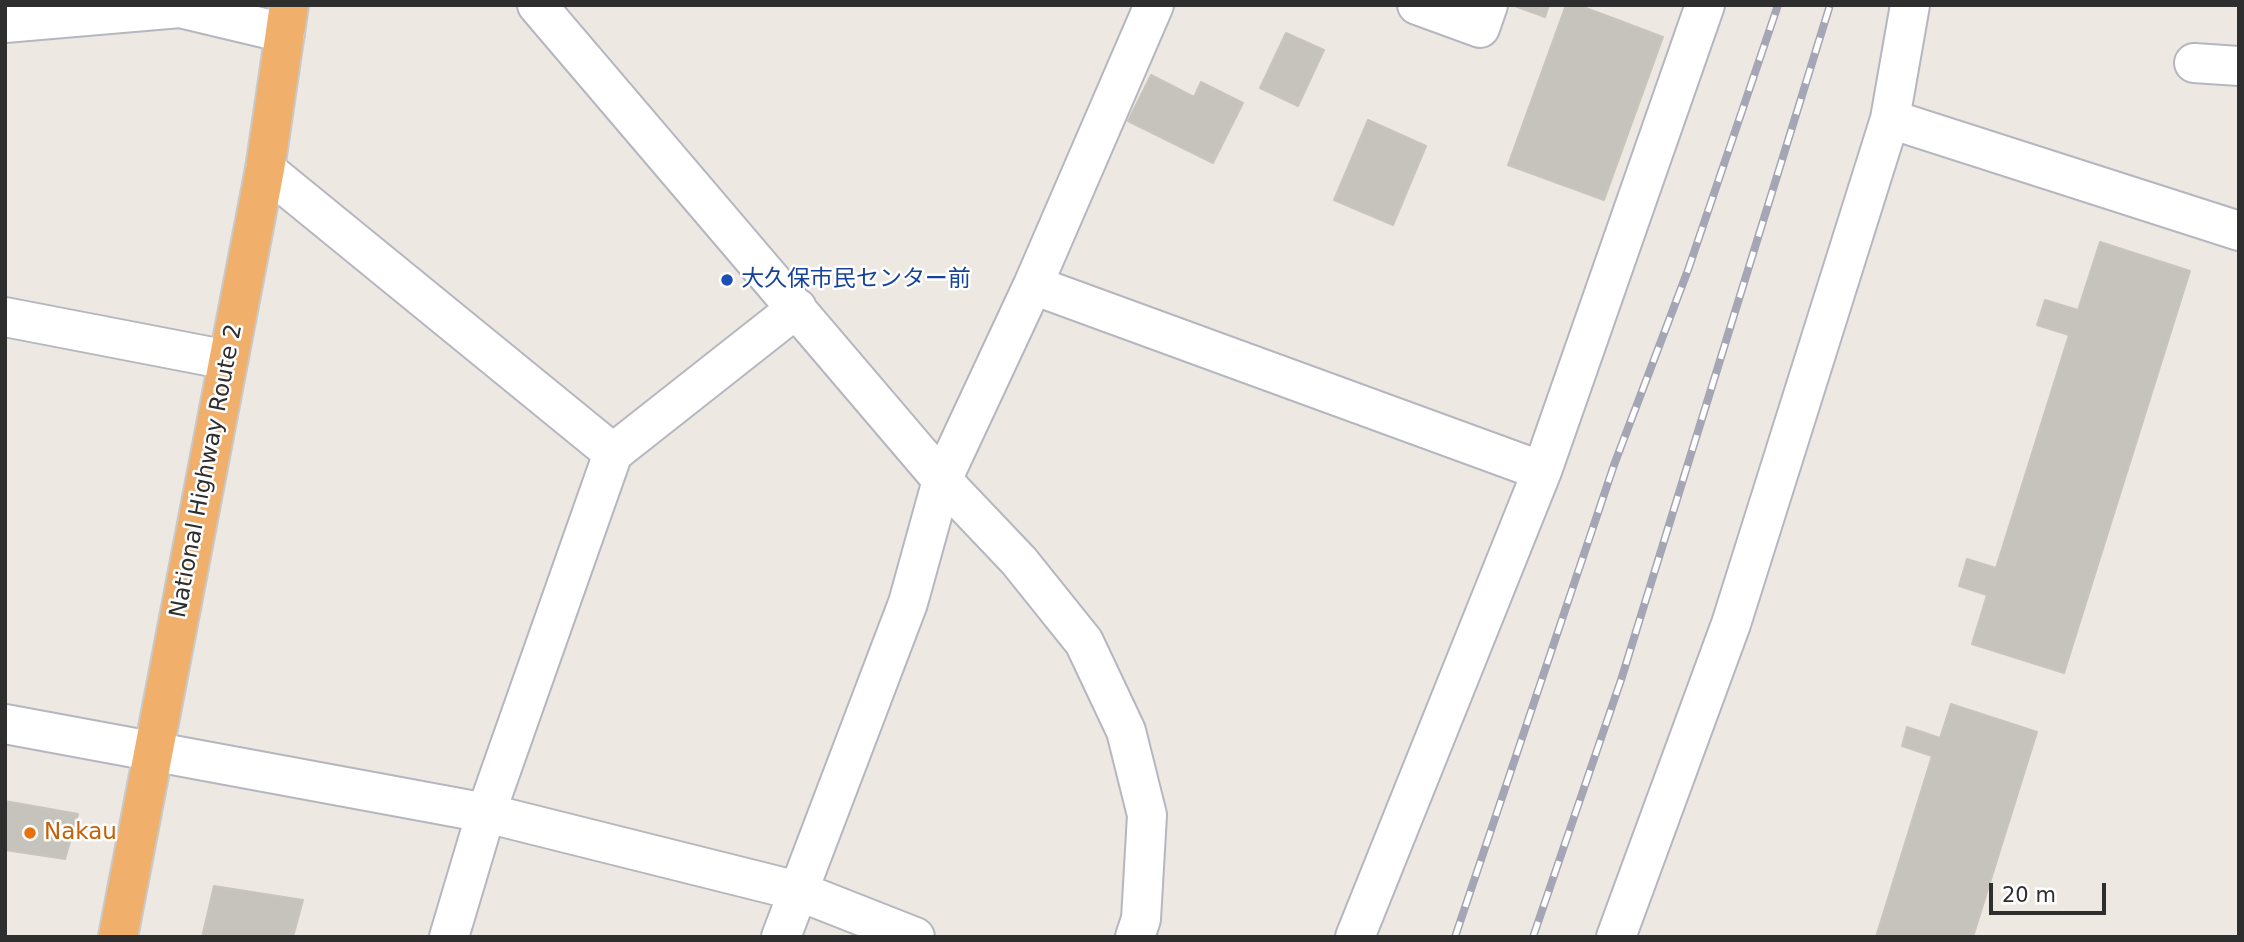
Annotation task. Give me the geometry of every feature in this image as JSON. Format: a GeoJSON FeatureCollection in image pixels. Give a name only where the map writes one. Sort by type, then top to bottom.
{"type":"FeatureCollection","features":[{"type":"Feature","properties":{"kind":"highway","name":"National Highway Route 2"},"geometry":{"type":"LineString","coordinates":[[118,937],[265,170],[287,19]]}},
{"type":"Feature","properties":{"kind":"street"},"geometry":{"type":"LineString","coordinates":[[537,5],[942,480],[1019,561],[1084,642],[1126,731],[1147,815],[1141,919],[1135,937]]}},
{"type":"Feature","properties":{"kind":"street"},"geometry":{"type":"LineString","coordinates":[[781,937],[908,603],[942,480],[1033,285],[1154,5]]}},
{"type":"Feature","properties":{"kind":"street"},"geometry":{"type":"LineString","coordinates":[[1417,5],[1480,28],[1488,5]]}},
{"type":"Feature","properties":{"kind":"street"},"geometry":{"type":"LineString","coordinates":[[1356,937],[1542,471],[1705,5]]}},
{"type":"Feature","properties":{"kind":"street"},"geometry":{"type":"LineString","coordinates":[[1616,937],[1731,624],[1890,119],[1910,5]]}},
{"type":"Feature","properties":{"kind":"street"},"geometry":{"type":"LineString","coordinates":[[5,23],[180,8],[287,19]]}},
{"type":"Feature","properties":{"kind":"street"},"geometry":{"type":"LineString","coordinates":[[2194,63],[2239,66]]}},
{"type":"Feature","properties":{"kind":"street"},"geometry":{"type":"LineString","coordinates":[[1890,119],[2239,231]]}},
{"type":"Feature","properties":{"kind":"street"},"geometry":{"type":"LineString","coordinates":[[265,170],[613,453]]}},
{"type":"Feature","properties":{"kind":"street"},"geometry":{"type":"LineString","coordinates":[[1033,285],[1542,471]]}},
{"type":"Feature","properties":{"kind":"street"},"geometry":{"type":"LineString","coordinates":[[449,937],[486,813],[613,453],[797,308]]}},
{"type":"Feature","properties":{"kind":"street"},"geometry":{"type":"LineString","coordinates":[[5,317],[228,360]]}},
{"type":"Feature","properties":{"kind":"street"},"geometry":{"type":"LineString","coordinates":[[5,724],[152,754],[486,813],[798,891],[915,937]]}},
{"type":"Feature","properties":{"kind":"building"},"geometry":{"type":"Polygon","coordinates":[[[1512,5],[1549,5],[1545,17],[1512,5]]]}},
{"type":"Feature","properties":{"kind":"building"},"geometry":{"type":"Polygon","coordinates":[[[1566,5],[1578,5],[1663,37],[1604,200],[1508,165],[1566,5]]]}},
{"type":"Feature","properties":{"kind":"building"},"geometry":{"type":"Polygon","coordinates":[[[1286,33],[1324,50],[1298,106],[1260,88],[1286,33]]]}},
{"type":"Feature","properties":{"kind":"building"},"geometry":{"type":"Polygon","coordinates":[[[1151,75],[1194,97],[1201,82],[1243,103],[1213,163],[1128,121],[1151,75]]]}},
{"type":"Feature","properties":{"kind":"building"},"geometry":{"type":"Polygon","coordinates":[[[1368,120],[1426,146],[1393,225],[1334,200],[1368,120]]]}},
{"type":"Feature","properties":{"kind":"building"},"geometry":{"type":"Polygon","coordinates":[[[2100,242],[2190,271],[2064,673],[1972,644],[1987,595],[1959,586],[1967,559],[1996,568],[2069,335],[2037,325],[2045,300],[2078,310],[2100,242]]]}},
{"type":"Feature","properties":{"kind":"building"},"geometry":{"type":"Polygon","coordinates":[[[1951,704],[2037,732],[1973,937],[1876,937],[1932,756],[1902,746],[1907,727],[1940,738],[1951,704]]]}},
{"type":"Feature","properties":{"kind":"building"},"geometry":{"type":"Polygon","coordinates":[[[5,801],[78,814],[65,859],[5,850],[5,801]]]}},
{"type":"Feature","properties":{"kind":"building"},"geometry":{"type":"Polygon","coordinates":[[[214,886],[303,900],[293,937],[202,937],[214,886]]]}},
{"type":"Feature","properties":{"kind":"railway"},"geometry":{"type":"LineString","coordinates":[[1455,937],[1614,465],[1688,270],[1778,5]]}},
{"type":"Feature","properties":{"kind":"railway"},"geometry":{"type":"LineString","coordinates":[[1533,937],[1621,680],[1830,5]]}},
{"type":"Feature","properties":{"kind":"place","name":"大久保市民センター前"},"geometry":{"type":"Point","coordinates":[727,280]}},
{"type":"Feature","properties":{"kind":"place","name":"Nakau"},"geometry":{"type":"Point","coordinates":[30,833]}}]}
